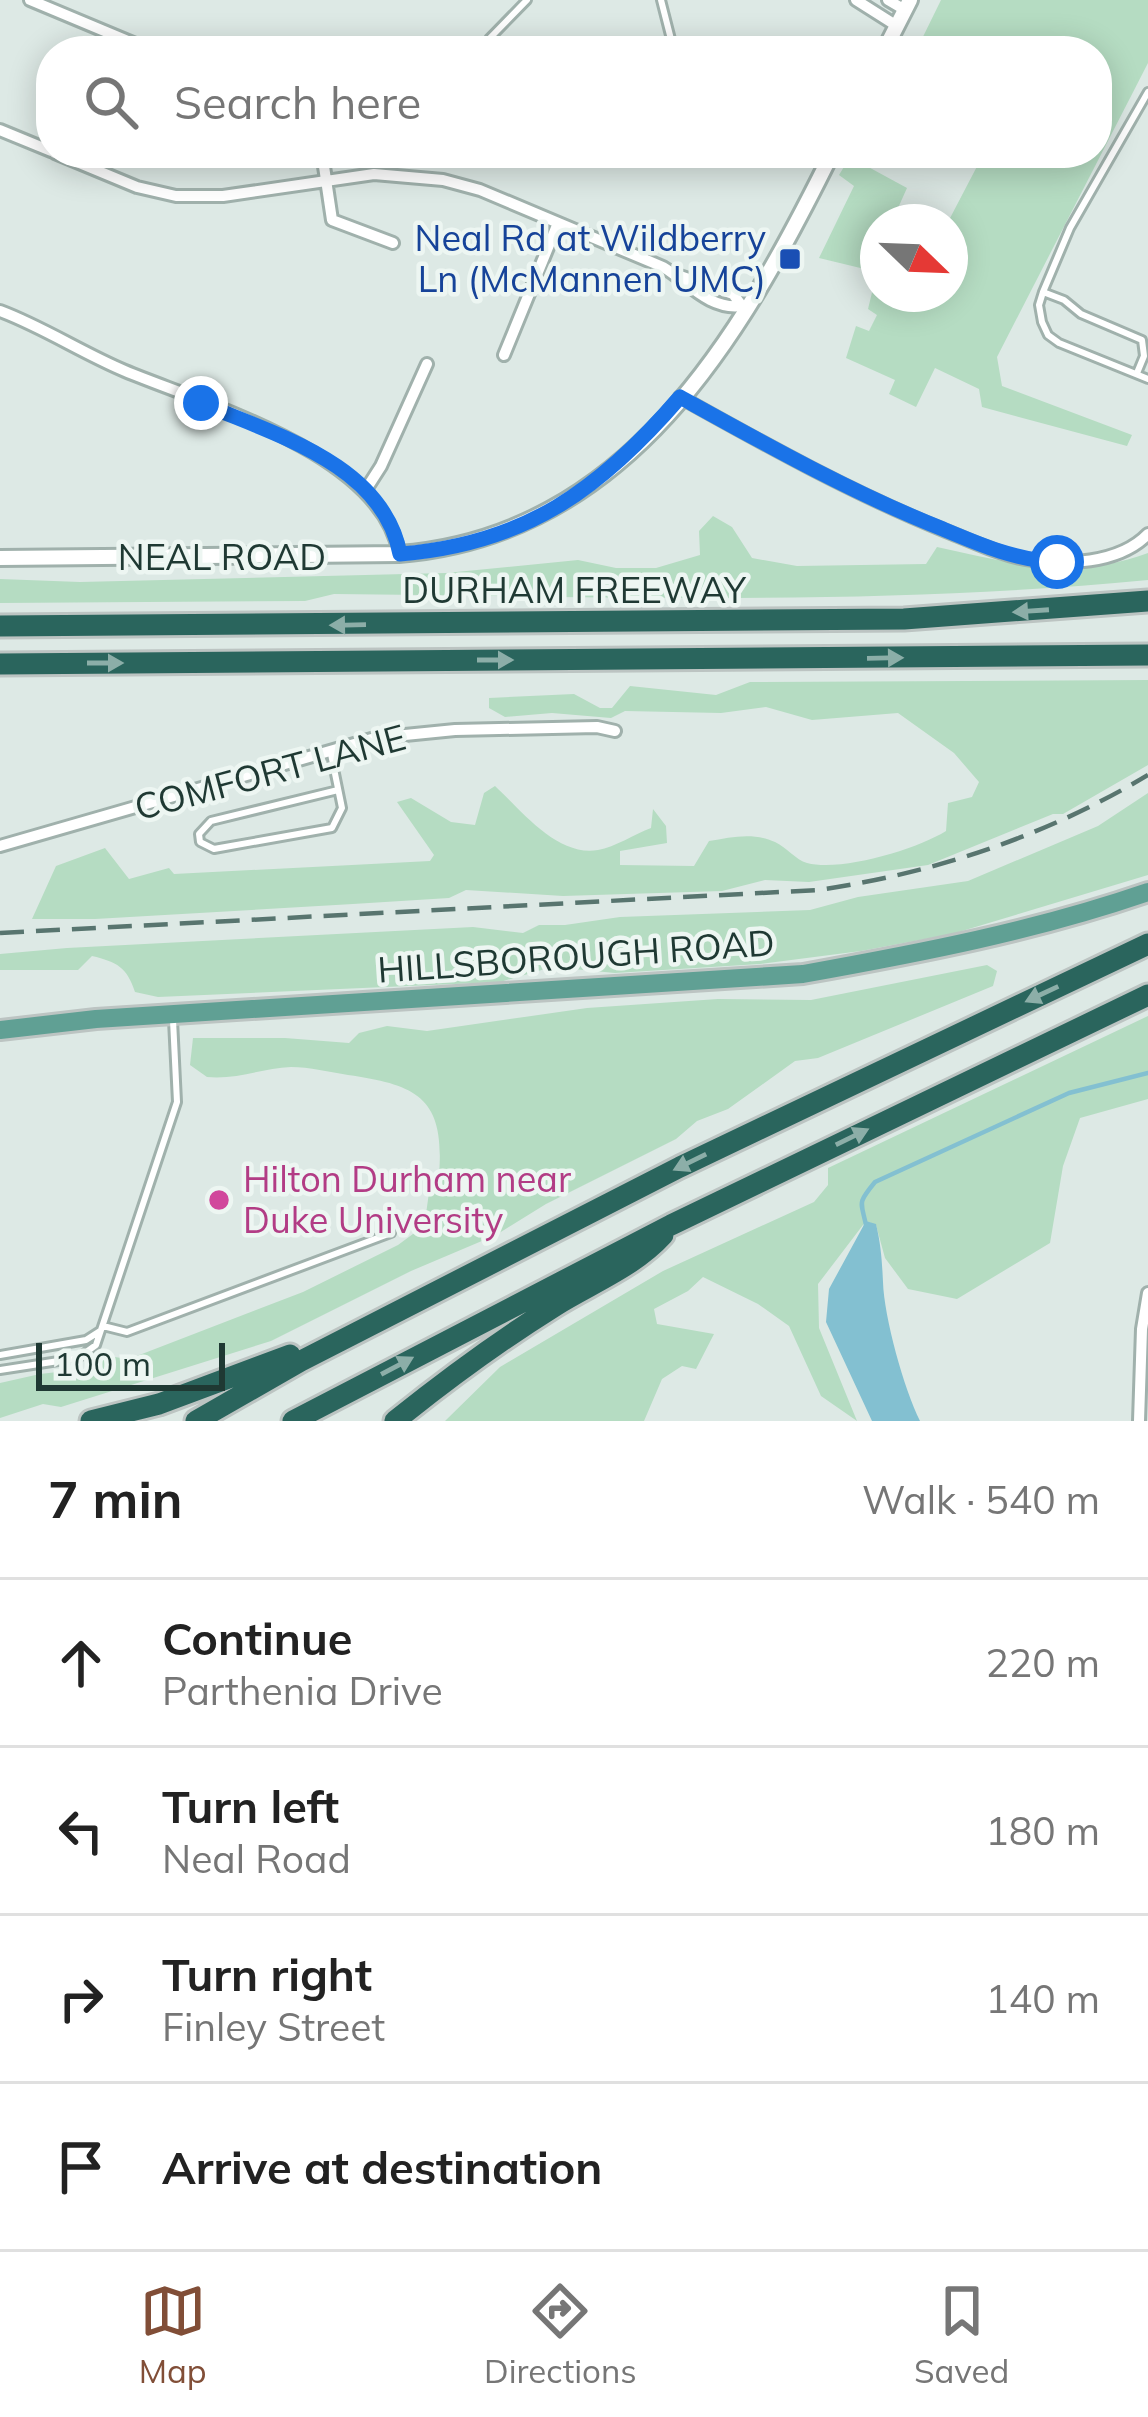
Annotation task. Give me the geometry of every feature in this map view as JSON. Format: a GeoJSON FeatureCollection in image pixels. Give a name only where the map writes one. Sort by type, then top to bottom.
{"type":"FeatureCollection","features":[{"type":"Feature","properties":{"kind":"highway","name":"DURHAM FREEWAY"},"geometry":{"type":"LineString","coordinates":[[0,626],[881,620],[1148,602]]}},
{"type":"Feature","properties":{"kind":"highway","name":"DURHAM FREEWAY"},"geometry":{"type":"LineString","coordinates":[[0,664],[1148,655]]}},
{"type":"Feature","properties":{"kind":"highway"},"geometry":{"type":"LineString","coordinates":[[196,1421],[680,1167],[1148,944]]}},
{"type":"Feature","properties":{"kind":"highway"},"geometry":{"type":"LineString","coordinates":[[293,1421],[671,1225],[1148,995]]}},
{"type":"Feature","properties":{"kind":"highway"},"geometry":{"type":"LineString","coordinates":[[395,1421],[555,1306],[645,1256],[671,1225]]}},
{"type":"Feature","properties":{"kind":"highway"},"geometry":{"type":"LineString","coordinates":[[91,1421],[159,1404],[354,1335]]}},
{"type":"Feature","properties":{"kind":"main road","name":"HILLSBOROUGH ROAD"},"geometry":{"type":"LineString","coordinates":[[0,1030],[173,1014],[803,974],[882,963],[998,937],[1148,892]]}},
{"type":"Feature","properties":{"kind":"street"},"geometry":{"type":"LineString","coordinates":[[31,0],[116,36]]}},
{"type":"Feature","properties":{"kind":"street"},"geometry":{"type":"LineString","coordinates":[[856,0],[897,26]]}},
{"type":"Feature","properties":{"kind":"street"},"geometry":{"type":"LineString","coordinates":[[888,0],[908,5],[892,36]]}},
{"type":"Feature","properties":{"kind":"street"},"geometry":{"type":"LineString","coordinates":[[0,130],[36,145]]}},
{"type":"Feature","properties":{"kind":"street"},"geometry":{"type":"LineString","coordinates":[[93,168],[161,195],[223,196],[374,175],[428,177],[480,190],[677,275],[733,294],[745,308]]}},
{"type":"Feature","properties":{"kind":"street"},"geometry":{"type":"LineString","coordinates":[[324,168],[332,220],[393,243]]}},
{"type":"Feature","properties":{"kind":"street","name":"NEAL ROAD"},"geometry":{"type":"LineString","coordinates":[[0,558],[400,554],[481,542],[558,509],[615,466],[680,397],[745,308],[824,168]]}},
{"type":"Feature","properties":{"kind":"street"},"geometry":{"type":"LineString","coordinates":[[504,355],[558,223]]}},
{"type":"Feature","properties":{"kind":"street"},"geometry":{"type":"LineString","coordinates":[[0,310],[122,370],[290,439],[350,476],[365,491],[397,538],[400,554]]}},
{"type":"Feature","properties":{"kind":"street"},"geometry":{"type":"LineString","coordinates":[[365,491],[427,364]]}},
{"type":"Feature","properties":{"kind":"street"},"geometry":{"type":"LineString","coordinates":[[680,397],[861,493],[1006,555],[1042,561],[1089,560],[1121,554],[1148,534]]}},
{"type":"Feature","properties":{"kind":"street","name":"COMFORT LANE"},"geometry":{"type":"LineString","coordinates":[[0,846],[407,732],[597,727],[615,731]]}},
{"type":"Feature","properties":{"kind":"street"},"geometry":{"type":"LineString","coordinates":[[1139,1421],[1148,1293]]}},
{"type":"Feature","properties":{"kind":"lane"},"geometry":{"type":"LineString","coordinates":[[492,36],[527,0]]}},
{"type":"Feature","properties":{"kind":"lane"},"geometry":{"type":"LineString","coordinates":[[661,0],[670,36]]}},
{"type":"Feature","properties":{"kind":"lane"},"geometry":{"type":"LineString","coordinates":[[1112,156],[1148,94]]}},
{"type":"Feature","properties":{"kind":"lane"},"geometry":{"type":"LineString","coordinates":[[1105,168],[1070,229],[1039,305],[1048,335],[1148,379]]}},
{"type":"Feature","properties":{"kind":"lane"},"geometry":{"type":"LineString","coordinates":[[1043,292],[1142,340],[1144,356],[1137,374]]}},
{"type":"Feature","properties":{"kind":"lane"},"geometry":{"type":"LineString","coordinates":[[330,750],[342,808],[332,828],[214,849],[200,842],[199,834],[211,821],[338,790]]}},
{"type":"Feature","properties":{"kind":"lane"},"geometry":{"type":"LineString","coordinates":[[0,1370],[85,1355],[96,1346],[177,1102],[173,1014]]}},
{"type":"Feature","properties":{"kind":"lane"},"geometry":{"type":"LineString","coordinates":[[103,1326],[127,1332],[391,1233]]}},
{"type":"Feature","properties":{"kind":"lane"},"geometry":{"type":"LineString","coordinates":[[0,1355],[86,1340],[103,1326]]}},
{"type":"Feature","properties":{"kind":"green space"},"geometry":{"type":"Polygon","coordinates":[[[941,0],[1148,0],[1148,63],[1112,133],[1112,36],[923,36],[941,0]]]}},
{"type":"Feature","properties":{"kind":"green space"},"geometry":{"type":"Polygon","coordinates":[[[843,168],[870,168],[907,188],[900,204],[860,204],[860,268],[819,258],[854,186],[839,175],[843,168]]]}},
{"type":"Feature","properties":{"kind":"green space"},"geometry":{"type":"Polygon","coordinates":[[[976,168],[1094,168],[997,357],[1002,386],[1132,435],[1127,446],[982,407],[979,389],[935,368],[916,407],[889,394],[895,380],[846,358],[856,326],[869,331],[877,315],[872,312],[968,312],[968,204],[957,204],[976,168]]]}},
{"type":"Feature","properties":{"kind":"green space"},"geometry":{"type":"Polygon","coordinates":[[[713,516],[732,527],[752,558],[797,566],[926,564],[937,547],[1016,563],[1069,567],[1148,553],[1148,580],[843,597],[334,594],[305,601],[0,603],[0,579],[80,582],[446,573],[578,560],[616,568],[656,568],[700,555],[699,531],[713,516]]]}},
{"type":"Feature","properties":{"kind":"green space"},"geometry":{"type":"Polygon","coordinates":[[[1148,680],[1148,765],[1063,814],[928,865],[809,882],[765,880],[722,891],[563,896],[466,890],[449,898],[32,919],[56,866],[105,848],[129,879],[169,868],[174,874],[430,861],[434,855],[397,802],[411,798],[451,822],[475,825],[484,793],[495,786],[541,830],[583,850],[605,848],[651,828],[653,809],[666,826],[667,843],[620,851],[620,865],[694,866],[709,841],[751,836],[822,865],[879,857],[933,838],[946,831],[948,803],[972,797],[979,782],[954,753],[898,713],[812,720],[766,707],[721,713],[625,711],[611,718],[552,713],[505,717],[489,708],[489,698],[574,694],[600,708],[612,708],[630,686],[716,695],[750,682],[1148,680]]]}},
{"type":"Feature","properties":{"kind":"green space"},"geometry":{"type":"Polygon","coordinates":[[[1148,793],[1148,875],[952,934],[861,951],[760,964],[615,973],[552,967],[500,982],[158,997],[135,992],[120,967],[92,956],[78,970],[0,970],[0,954],[67,948],[473,927],[523,933],[539,925],[620,917],[810,910],[858,897],[968,881],[1098,826],[1148,793]]]}},
{"type":"Feature","properties":{"kind":"green space"},"geometry":{"type":"Polygon","coordinates":[[[987,965],[997,971],[993,986],[818,1058],[795,1061],[676,1139],[546,1204],[496,1235],[411,1271],[271,1341],[61,1407],[43,1404],[0,1418],[0,1383],[101,1367],[94,1363],[107,1356],[129,1359],[303,1292],[398,1245],[417,1231],[426,1214],[431,1178],[439,1175],[440,1149],[432,1113],[422,1100],[393,1084],[305,1068],[207,1077],[190,1065],[193,1038],[349,1043],[359,1033],[387,1026],[427,1031],[587,1008],[718,999],[811,1000],[987,965]]]}},
{"type":"Feature","properties":{"kind":"green space"},"geometry":{"type":"Polygon","coordinates":[[[1148,1016],[1148,1099],[1080,1118],[1063,1166],[1050,1243],[957,1299],[908,1289],[885,1258],[876,1225],[866,1221],[818,1284],[819,1328],[857,1421],[821,1396],[789,1326],[758,1304],[703,1277],[654,1309],[657,1324],[714,1334],[696,1369],[682,1366],[662,1379],[644,1421],[445,1421],[500,1367],[663,1271],[814,1202],[828,1185],[828,1168],[1148,1016]]]}},
{"type":"Feature","properties":{"kind":"water"},"geometry":{"type":"Polygon","coordinates":[[[866,1221],[876,1224],[891,1333],[920,1421],[872,1421],[826,1322],[829,1289],[866,1221]]]}},
{"type":"Feature","properties":{"kind":"waterway"},"geometry":{"type":"LineString","coordinates":[[866,1225],[862,1203],[875,1182],[1069,1093],[1148,1073]]}},
{"type":"Feature","properties":{"kind":"railway"},"geometry":{"type":"LineString","coordinates":[[0,933],[818,890],[905,873],[989,849],[1070,816],[1148,775]]}},
{"type":"Feature","properties":{"kind":"place","name":"Neal Rd at Wildberry Ln (McMannen UMC)"},"geometry":{"type":"Point","coordinates":[790,259]}},
{"type":"Feature","properties":{"kind":"place","name":"Hilton Durham near Duke University"},"geometry":{"type":"Point","coordinates":[219,1200]}},
{"type":"Feature","properties":{"kind":"route"},"geometry":{"type":"LineString","coordinates":[[201,403],[290,439],[350,476],[376,504],[397,538],[400,554],[481,542],[558,509],[615,466],[680,397],[861,493],[928,523],[1006,555],[1057,562]]}}]}
